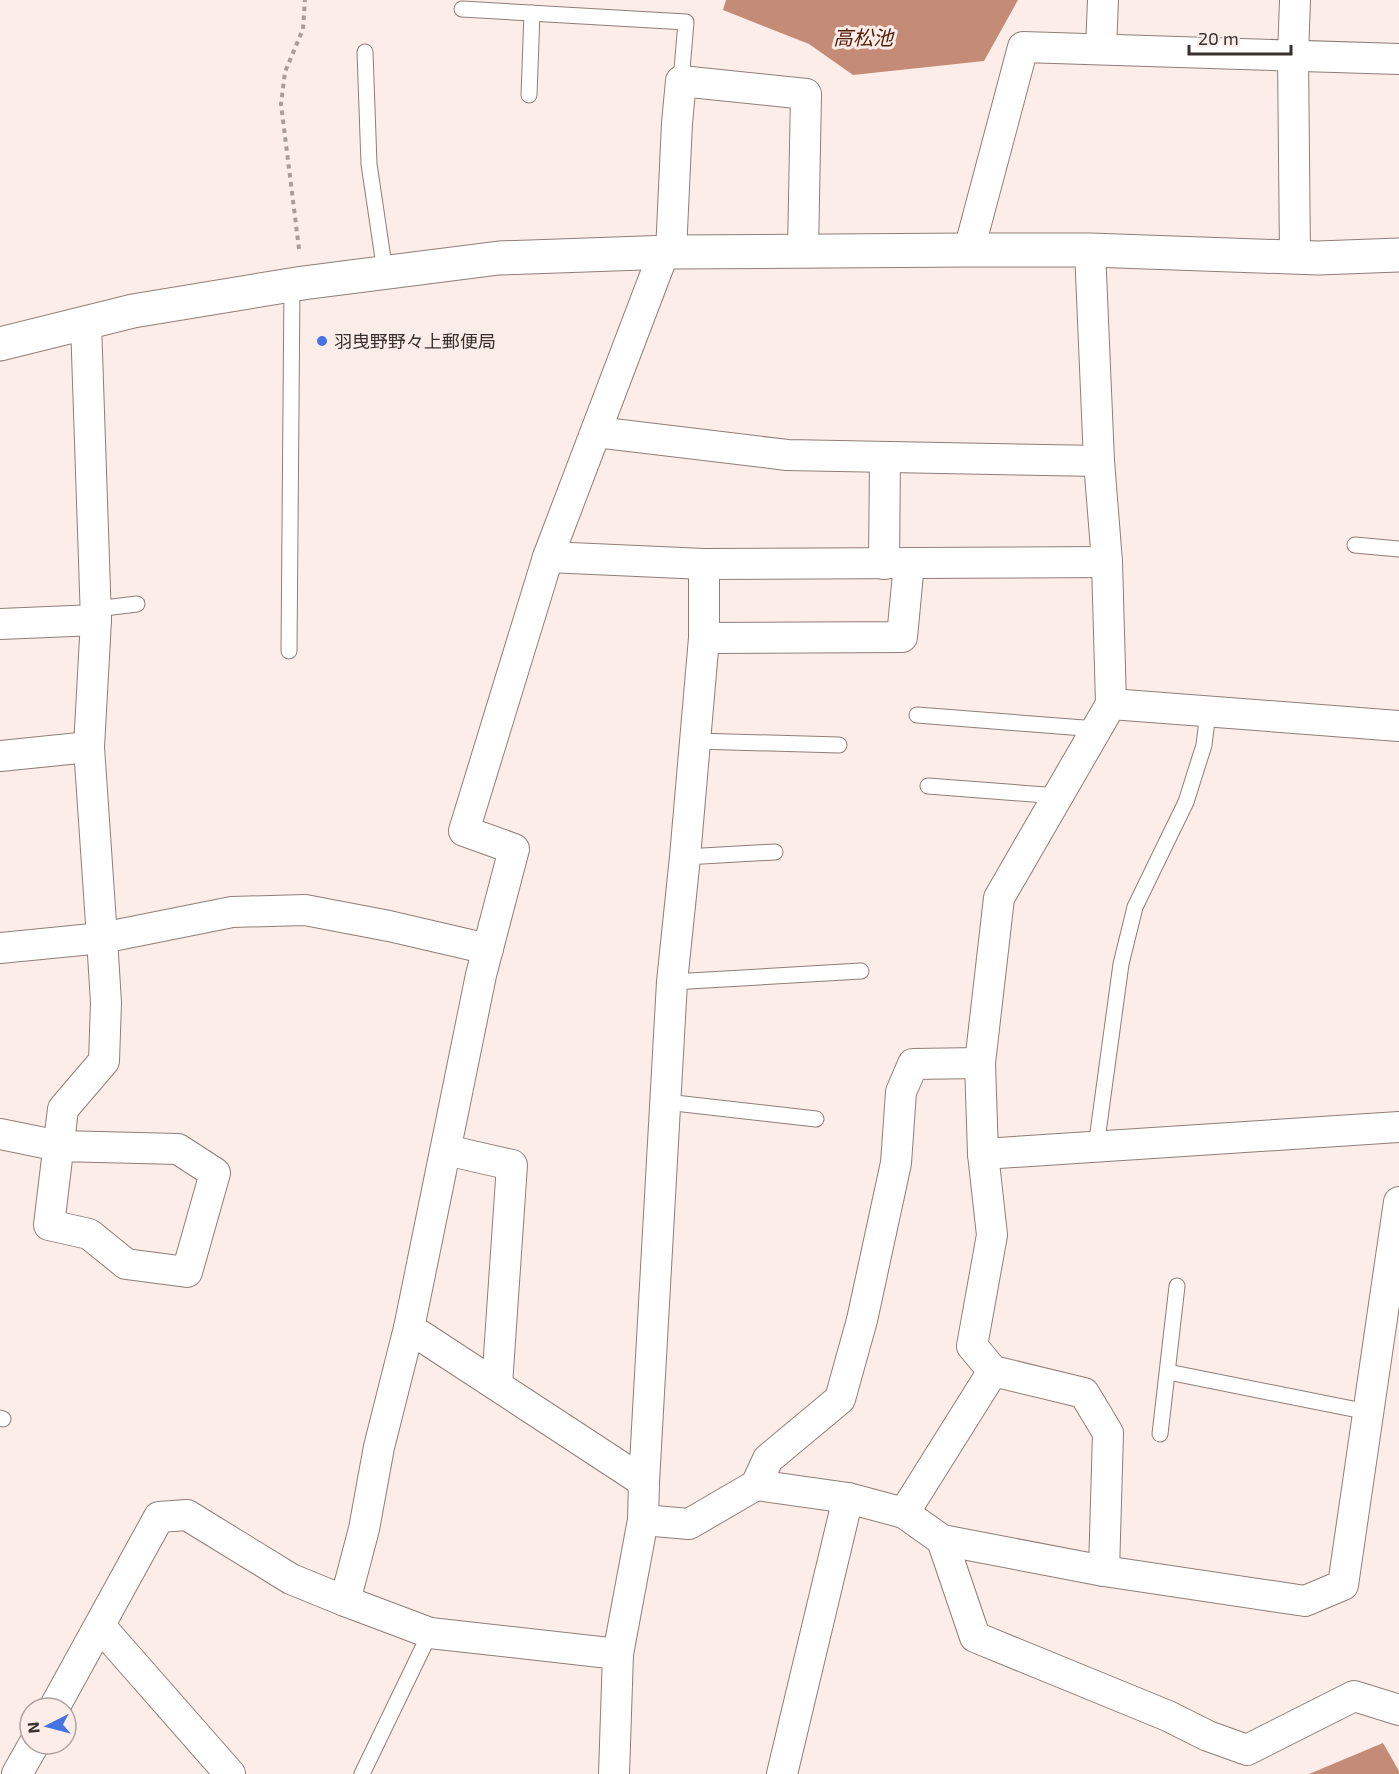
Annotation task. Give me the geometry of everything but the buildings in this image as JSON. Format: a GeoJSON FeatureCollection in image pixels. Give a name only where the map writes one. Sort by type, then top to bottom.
{"type":"FeatureCollection","features":[{"type":"Feature","properties":{"kind":"street"},"geometry":{"type":"LineString","coordinates":[[1101,49],[1103,0]]}},
{"type":"Feature","properties":{"kind":"street"},"geometry":{"type":"LineString","coordinates":[[1295,0],[1293,55],[1295,257]]}},
{"type":"Feature","properties":{"kind":"street"},"geometry":{"type":"LineString","coordinates":[[969,250],[1023,46],[1399,59]]}},
{"type":"Feature","properties":{"kind":"street"},"geometry":{"type":"LineString","coordinates":[[345,1601],[364,1529],[379,1447],[409,1328],[481,975],[514,849],[464,831],[548,557],[668,252],[681,81],[806,94],[803,251]]}},
{"type":"Feature","properties":{"kind":"street"},"geometry":{"type":"LineString","coordinates":[[0,344],[133,311],[297,284],[499,258],[668,252],[969,250],[1090,250],[1318,258],[1399,255]]}},
{"type":"Feature","properties":{"kind":"street"},"geometry":{"type":"LineString","coordinates":[[1090,250],[1099,461],[1107,562],[1104,717],[999,898],[980,1063],[983,1154],[992,1235],[972,1346],[993,1371],[1084,1393],[1108,1433],[1104,1571]]}},
{"type":"Feature","properties":{"kind":"street"},"geometry":{"type":"LineString","coordinates":[[0,1134],[59,1146],[178,1149],[215,1173],[187,1272],[126,1264],[89,1234],[49,1225],[59,1146],[63,1109],[104,1061],[106,1004],[89,747],[96,615],[86,323]]}},
{"type":"Feature","properties":{"kind":"street"},"geometry":{"type":"LineString","coordinates":[[596,432],[787,455],[1099,461]]}},
{"type":"Feature","properties":{"kind":"street"},"geometry":{"type":"LineString","coordinates":[[704,638],[903,637],[885,457]]}},
{"type":"Feature","properties":{"kind":"street"},"geometry":{"type":"LineString","coordinates":[[548,557],[704,564],[1107,562]]}},
{"type":"Feature","properties":{"kind":"street"},"geometry":{"type":"LineString","coordinates":[[614,1774],[618,1654],[644,1520],[644,1482],[672,982],[704,638],[704,564]]}},
{"type":"Feature","properties":{"kind":"street"},"geometry":{"type":"LineString","coordinates":[[0,624],[96,615]]}},
{"type":"Feature","properties":{"kind":"street"},"geometry":{"type":"LineString","coordinates":[[1104,717],[1208,711],[1399,726]]}},
{"type":"Feature","properties":{"kind":"street"},"geometry":{"type":"LineString","coordinates":[[0,756],[89,747]]}},
{"type":"Feature","properties":{"kind":"street"},"geometry":{"type":"LineString","coordinates":[[0,948],[102,938],[232,912],[306,910],[488,949]]}},
{"type":"Feature","properties":{"kind":"street"},"geometry":{"type":"LineString","coordinates":[[644,1520],[689,1524],[756,1485],[768,1459],[840,1399],[862,1320],[896,1163],[901,1092],[913,1064],[980,1063]]}},
{"type":"Feature","properties":{"kind":"street"},"geometry":{"type":"LineString","coordinates":[[983,1154],[1399,1127]]}},
{"type":"Feature","properties":{"kind":"street"},"geometry":{"type":"LineString","coordinates":[[446,1150],[512,1165],[497,1385]]}},
{"type":"Feature","properties":{"kind":"street"},"geometry":{"type":"LineString","coordinates":[[756,1485],[848,1498],[904,1513],[942,1540],[1104,1571],[1305,1602],[1343,1585],[1399,1202]]}},
{"type":"Feature","properties":{"kind":"street"},"geometry":{"type":"LineString","coordinates":[[409,1328],[644,1482]]}},
{"type":"Feature","properties":{"kind":"street"},"geometry":{"type":"LineString","coordinates":[[904,1513],[993,1371]]}},
{"type":"Feature","properties":{"kind":"street"},"geometry":{"type":"LineString","coordinates":[[782,1774],[848,1498]]}},
{"type":"Feature","properties":{"kind":"street"},"geometry":{"type":"LineString","coordinates":[[61,1696],[159,1517],[188,1515],[291,1579],[430,1633],[618,1654]]}},
{"type":"Feature","properties":{"kind":"street"},"geometry":{"type":"LineString","coordinates":[[942,1540],[975,1637],[1168,1716],[1208,1737],[1247,1750],[1354,1696],[1399,1710]]}},
{"type":"Feature","properties":{"kind":"street"},"geometry":{"type":"LineString","coordinates":[[99,1626],[230,1774]]}},
{"type":"Feature","properties":{"kind":"street"},"geometry":{"type":"LineString","coordinates":[[17,1774],[27,1756]]}},
{"type":"Feature","properties":{"kind":"lane"},"geometry":{"type":"LineString","coordinates":[[462,9],[686,22],[681,81]]}},
{"type":"Feature","properties":{"kind":"lane"},"geometry":{"type":"LineString","coordinates":[[529,95],[532,13]]}},
{"type":"Feature","properties":{"kind":"lane"},"geometry":{"type":"LineString","coordinates":[[365,52],[369,164],[385,272]]}},
{"type":"Feature","properties":{"kind":"lane"},"geometry":{"type":"LineString","coordinates":[[289,651],[297,284]]}},
{"type":"Feature","properties":{"kind":"lane"},"geometry":{"type":"LineString","coordinates":[[1355,545],[1399,549]]}},
{"type":"Feature","properties":{"kind":"lane"},"geometry":{"type":"LineString","coordinates":[[96,615],[137,604]]}},
{"type":"Feature","properties":{"kind":"lane"},"geometry":{"type":"LineString","coordinates":[[1096,1147],[1121,964],[1135,907],[1186,802],[1204,745],[1208,711]]}},
{"type":"Feature","properties":{"kind":"lane"},"geometry":{"type":"LineString","coordinates":[[917,715],[1104,717]]}},
{"type":"Feature","properties":{"kind":"lane"},"geometry":{"type":"LineString","coordinates":[[695,741],[839,745]]}},
{"type":"Feature","properties":{"kind":"lane"},"geometry":{"type":"LineString","coordinates":[[928,786],[1059,795]]}},
{"type":"Feature","properties":{"kind":"lane"},"geometry":{"type":"LineString","coordinates":[[685,857],[775,852]]}},
{"type":"Feature","properties":{"kind":"lane"},"geometry":{"type":"LineString","coordinates":[[672,982],[861,971]]}},
{"type":"Feature","properties":{"kind":"lane"},"geometry":{"type":"LineString","coordinates":[[666,1102],[816,1119]]}},
{"type":"Feature","properties":{"kind":"lane"},"geometry":{"type":"LineString","coordinates":[[1161,1434],[1177,1286]]}},
{"type":"Feature","properties":{"kind":"lane"},"geometry":{"type":"LineString","coordinates":[[1168,1372],[1368,1412]]}},
{"type":"Feature","properties":{"kind":"lane"},"geometry":{"type":"LineString","coordinates":[[362,1774],[430,1633]]}},
{"type":"Feature","properties":{"kind":"path"},"geometry":{"type":"LineString","coordinates":[[297,284],[280,104],[285,72],[303,29],[305,0]]}},
{"type":"Feature","properties":{"kind":"water","name":"高松池"},"geometry":{"type":"Polygon","coordinates":[[[726,0],[1018,0],[984,61],[853,75],[809,44],[723,10],[726,0]]]}},
{"type":"Feature","properties":{"kind":"water"},"geometry":{"type":"Polygon","coordinates":[[[1383,1743],[1399,1774],[1309,1774],[1383,1743]]]}},
{"type":"Feature","properties":{"kind":"place","name":"羽曳野野々上郵便局"},"geometry":{"type":"Point","coordinates":[322,341]}}]}
